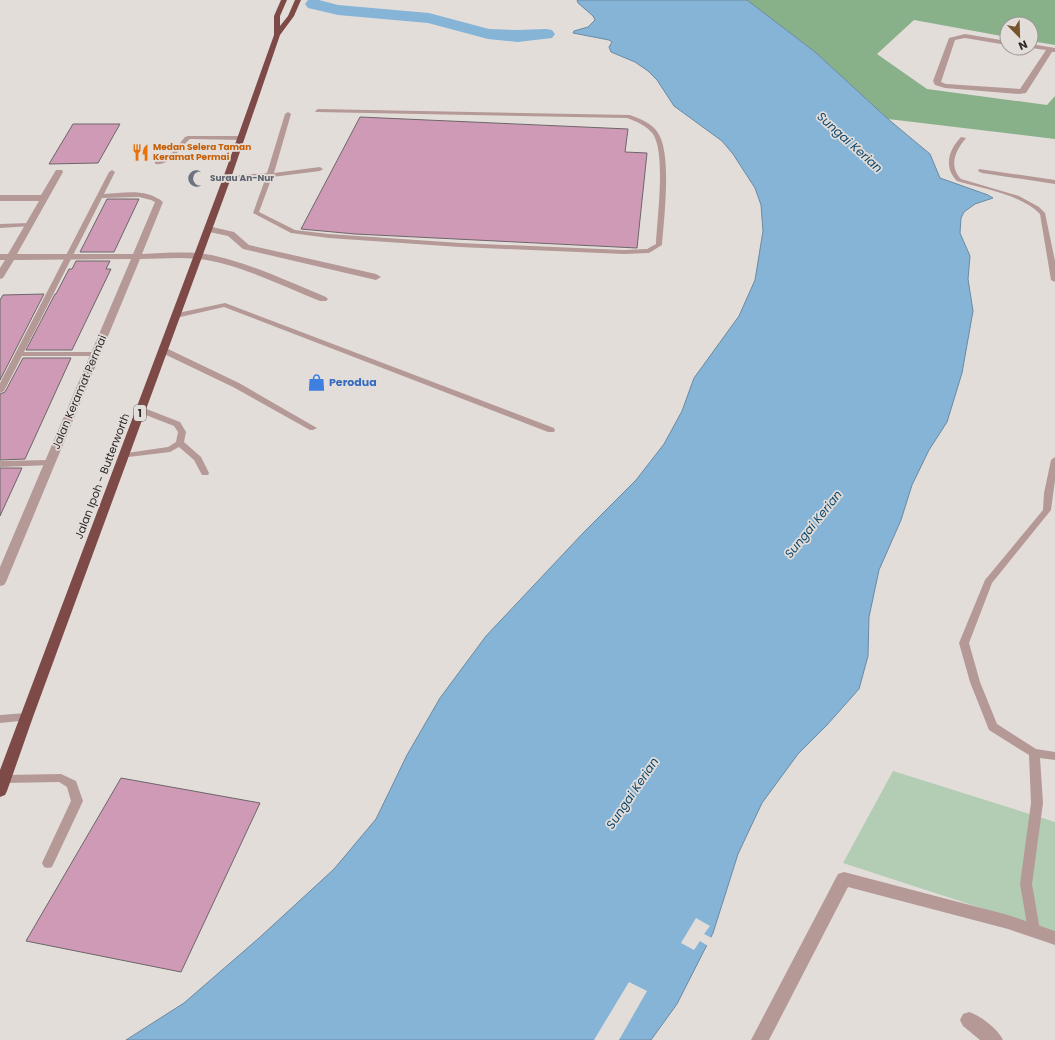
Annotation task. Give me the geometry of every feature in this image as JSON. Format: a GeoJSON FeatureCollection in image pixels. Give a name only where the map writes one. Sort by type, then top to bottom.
{"type":"FeatureCollection","features":[{"type":"Feature","properties":{"kind":"highway"},"geometry":{"type":"LineString","coordinates":[[277,16],[279,0]]}},
{"type":"Feature","properties":{"kind":"highway","name":"Jalan Ipoh - Butterworth"},"geometry":{"type":"LineString","coordinates":[[277,36],[277,16],[284,0]]}},
{"type":"Feature","properties":{"kind":"highway","name":"Jalan Ipoh - Butterworth"},"geometry":{"type":"LineString","coordinates":[[0,791],[26,717],[227,178],[277,36],[291,16],[298,0]]}},
{"type":"Feature","properties":{"kind":"street"},"geometry":{"type":"LineString","coordinates":[[999,42],[965,36],[952,38],[937,81],[938,83],[945,86],[1019,92],[1023,91],[1053,50],[1039,47]]}},
{"type":"Feature","properties":{"kind":"street"},"geometry":{"type":"LineString","coordinates":[[982,171],[1055,182]]}},
{"type":"Feature","properties":{"kind":"street"},"geometry":{"type":"LineString","coordinates":[[0,276],[59,172]]}},
{"type":"Feature","properties":{"kind":"street"},"geometry":{"type":"LineString","coordinates":[[0,198],[44,198]]}},
{"type":"Feature","properties":{"kind":"street","name":"Jalan Keramat Permai"},"geometry":{"type":"LineString","coordinates":[[0,582],[159,202]]}},
{"type":"Feature","properties":{"kind":"street"},"geometry":{"type":"LineString","coordinates":[[208,229],[232,234],[239,243],[246,247],[376,277]]}},
{"type":"Feature","properties":{"kind":"street"},"geometry":{"type":"LineString","coordinates":[[0,257],[198,256],[248,271],[323,299]]}},
{"type":"Feature","properties":{"kind":"street"},"geometry":{"type":"LineString","coordinates":[[760,1040],[844,879],[1034,930],[1055,938]]}},
{"type":"Feature","properties":{"kind":"street"},"geometry":{"type":"LineString","coordinates":[[969,1020],[994,1040]]}},
{"type":"Feature","properties":{"kind":"lane"},"geometry":{"type":"LineString","coordinates":[[288,114],[270,175],[256,213],[293,232],[452,245],[570,250],[649,251],[658,245],[662,155],[657,136],[646,123],[628,116],[318,111]]}},
{"type":"Feature","properties":{"kind":"lane"},"geometry":{"type":"LineString","coordinates":[[157,162],[174,154],[187,138],[190,137],[241,138]]}},
{"type":"Feature","properties":{"kind":"lane"},"geometry":{"type":"LineString","coordinates":[[963,138],[954,149],[952,164],[956,178],[1027,201],[1039,208],[1043,214],[1055,280]]}},
{"type":"Feature","properties":{"kind":"lane"},"geometry":{"type":"LineString","coordinates":[[227,178],[270,175],[320,168]]}},
{"type":"Feature","properties":{"kind":"lane"},"geometry":{"type":"LineString","coordinates":[[0,391],[112,172]]}},
{"type":"Feature","properties":{"kind":"lane"},"geometry":{"type":"LineString","coordinates":[[100,196],[145,195],[155,198],[159,202]]}},
{"type":"Feature","properties":{"kind":"lane"},"geometry":{"type":"LineString","coordinates":[[0,226],[29,225]]}},
{"type":"Feature","properties":{"kind":"lane"},"geometry":{"type":"LineString","coordinates":[[176,316],[225,305],[551,430]]}},
{"type":"Feature","properties":{"kind":"lane"},"geometry":{"type":"LineString","coordinates":[[163,350],[236,385],[313,428]]}},
{"type":"Feature","properties":{"kind":"lane"},"geometry":{"type":"LineString","coordinates":[[19,354],[95,354]]}},
{"type":"Feature","properties":{"kind":"lane"},"geometry":{"type":"LineString","coordinates":[[123,456],[170,449],[180,443],[182,432],[177,424],[141,410]]}},
{"type":"Feature","properties":{"kind":"lane"},"geometry":{"type":"LineString","coordinates":[[180,443],[198,459],[205,473]]}},
{"type":"Feature","properties":{"kind":"lane"},"geometry":{"type":"LineString","coordinates":[[1055,460],[1048,493],[1047,510],[988,582],[964,643],[975,682],[992,727],[1034,753],[1055,756]]}},
{"type":"Feature","properties":{"kind":"lane"},"geometry":{"type":"LineString","coordinates":[[0,464],[49,463]]}},
{"type":"Feature","properties":{"kind":"lane"},"geometry":{"type":"LineString","coordinates":[[0,719],[26,717]]}},
{"type":"Feature","properties":{"kind":"lane"},"geometry":{"type":"LineString","coordinates":[[1034,753],[1038,803],[1026,884],[1034,930]]}},
{"type":"Feature","properties":{"kind":"lane"},"geometry":{"type":"LineString","coordinates":[[4,779],[61,778],[72,784],[77,800],[48,863]]}},
{"type":"Feature","properties":{"kind":"green space"},"geometry":{"type":"Polygon","coordinates":[[[747,0],[1055,0],[1055,45],[1039,42],[1039,16],[999,16],[999,36],[914,20],[877,54],[927,89],[1047,105],[1055,96],[1055,139],[888,119],[815,52],[747,0]]]}},
{"type":"Feature","properties":{"kind":"green space"},"geometry":{"type":"Polygon","coordinates":[[[893,771],[1055,822],[1055,932],[843,863],[893,771]]]}},
{"type":"Feature","properties":{"kind":"water","name":"Sungai Kerian"},"geometry":{"type":"Polygon","coordinates":[[[577,0],[747,0],[815,52],[888,119],[930,154],[940,178],[993,198],[975,204],[964,212],[961,218],[960,233],[970,256],[968,279],[973,311],[962,373],[947,422],[929,450],[912,485],[901,520],[879,570],[869,617],[868,656],[859,689],[827,725],[798,754],[762,803],[738,854],[713,933],[677,1004],[651,1040],[126,1040],[184,1003],[259,938],[334,869],[376,819],[407,755],[440,698],[486,636],[584,532],[636,480],[664,444],[682,411],[694,378],[739,316],[755,280],[763,231],[761,205],[755,188],[733,154],[722,141],[674,106],[657,80],[648,71],[635,62],[611,52],[609,47],[612,42],[609,40],[573,33],[574,31],[588,27],[595,20],[593,16],[578,3],[577,0]]]}},
{"type":"Feature","properties":{"kind":"pier"},"geometry":{"type":"Polygon","coordinates":[[[696,918],[710,926],[704,934],[712,938],[708,946],[700,941],[694,950],[681,943],[696,918]]]}},
{"type":"Feature","properties":{"kind":"pier"},"geometry":{"type":"Polygon","coordinates":[[[629,982],[647,991],[619,1040],[594,1040],[629,982]]]}},
{"type":"Feature","properties":{"kind":"building"},"geometry":{"type":"Polygon","coordinates":[[[360,117],[628,129],[625,152],[647,153],[637,248],[355,234],[301,229],[360,117]]]}},
{"type":"Feature","properties":{"kind":"building"},"geometry":{"type":"Polygon","coordinates":[[[73,124],[120,124],[98,163],[49,164],[73,124]]]}},
{"type":"Feature","properties":{"kind":"building"},"geometry":{"type":"Polygon","coordinates":[[[107,199],[139,199],[114,252],[80,252],[107,199]]]}},
{"type":"Feature","properties":{"kind":"building"},"geometry":{"type":"Polygon","coordinates":[[[76,261],[110,261],[106,269],[111,269],[72,350],[26,350],[69,269],[72,269],[76,261]]]}},
{"type":"Feature","properties":{"kind":"building"},"geometry":{"type":"Polygon","coordinates":[[[44,294],[0,380],[0,300],[3,295],[44,294]]]}},
{"type":"Feature","properties":{"kind":"building"},"geometry":{"type":"Polygon","coordinates":[[[23,358],[71,358],[25,459],[0,460],[0,394],[5,392],[23,358]]]}},
{"type":"Feature","properties":{"kind":"building"},"geometry":{"type":"Polygon","coordinates":[[[0,468],[22,468],[0,516],[0,468]]]}},
{"type":"Feature","properties":{"kind":"building"},"geometry":{"type":"Polygon","coordinates":[[[121,778],[260,803],[181,972],[26,941],[121,778]]]}},
{"type":"Feature","properties":{"kind":"waterway"},"geometry":{"type":"LineString","coordinates":[[314,4],[338,10],[429,18],[488,34],[518,36],[546,34]]}},
{"type":"Feature","properties":{"kind":"place","name":"Medan Selera Taman Keramat Permai"},"geometry":{"type":"Point","coordinates":[140,152]}},
{"type":"Feature","properties":{"kind":"place","name":"Surau An-Nur"},"geometry":{"type":"Point","coordinates":[197,178]}},
{"type":"Feature","properties":{"kind":"place","name":"Perodua"},"geometry":{"type":"Point","coordinates":[316,382]}}]}
